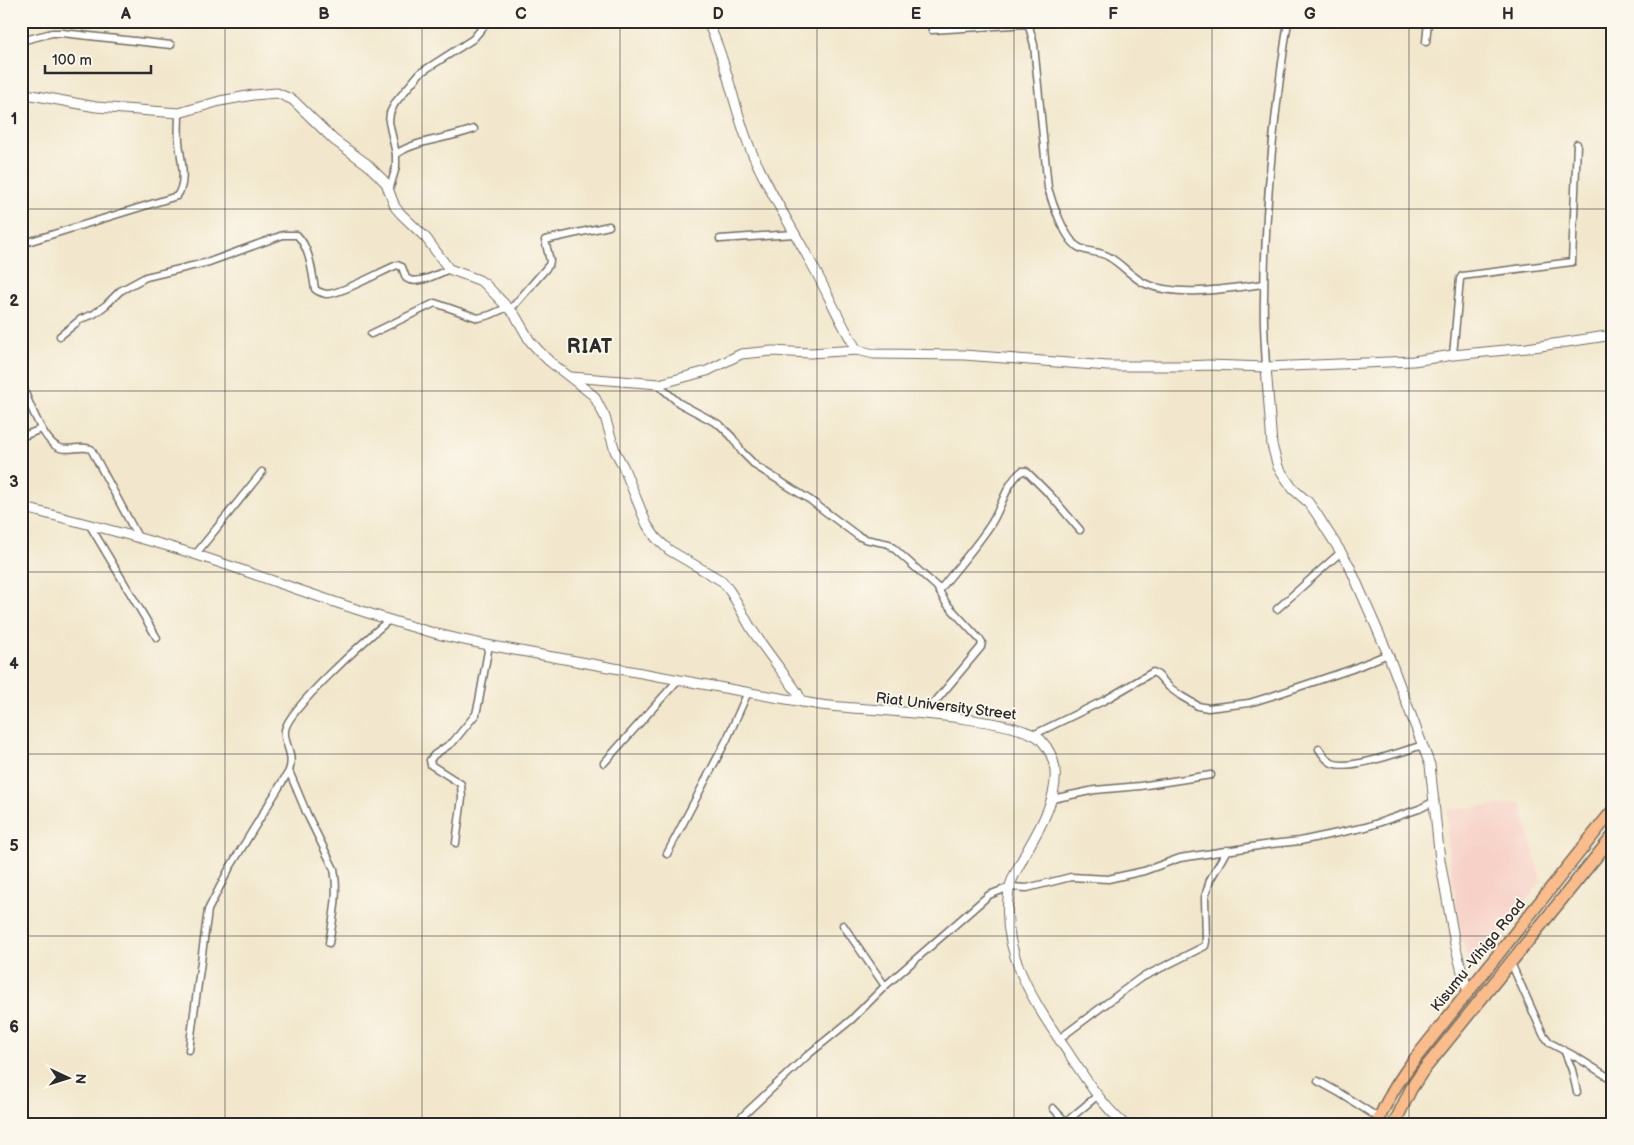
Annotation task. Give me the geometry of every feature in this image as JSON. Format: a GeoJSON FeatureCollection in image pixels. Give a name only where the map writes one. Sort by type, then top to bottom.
{"type":"FeatureCollection","features":[{"type":"Feature","properties":{"kind":"highway","name":"Kisumu -Vihiga Road"},"geometry":{"type":"LineString","coordinates":[[1378,1121],[1396,1085],[1613,810]]}},
{"type":"Feature","properties":{"kind":"highway","name":"Kisumu -Vihiga Road"},"geometry":{"type":"LineString","coordinates":[[1394,1124],[1410,1089],[1422,1072],[1613,836]]}},
{"type":"Feature","properties":{"kind":"street"},"geometry":{"type":"LineString","coordinates":[[708,21],[718,42],[735,104],[758,168],[810,260],[844,329],[857,350]]}},
{"type":"Feature","properties":{"kind":"street"},"geometry":{"type":"LineString","coordinates":[[1288,21],[1267,202],[1264,284],[1266,367],[1272,445],[1278,467],[1293,489],[1308,502],[1316,513],[1349,565],[1388,654],[1423,745],[1430,765],[1440,860],[1455,944],[1468,992]]}},
{"type":"Feature","properties":{"kind":"street"},"geometry":{"type":"LineString","coordinates":[[1426,42],[1428,21]]}},
{"type":"Feature","properties":{"kind":"street"},"geometry":{"type":"LineString","coordinates":[[389,191],[396,167],[396,154],[389,122],[390,113],[395,104],[420,73],[472,39],[484,22]]}},
{"type":"Feature","properties":{"kind":"street"},"geometry":{"type":"LineString","coordinates":[[932,30],[1026,24],[1030,26],[1034,46],[1048,188],[1051,200],[1068,235],[1078,248],[1105,254],[1145,284],[1166,290],[1182,291],[1264,284]]}},
{"type":"Feature","properties":{"kind":"street"},"geometry":{"type":"LineString","coordinates":[[21,41],[52,33],[62,33],[171,45]]}},
{"type":"Feature","properties":{"kind":"street"},"geometry":{"type":"LineString","coordinates":[[21,93],[96,107],[179,113],[220,101],[253,95],[277,93],[293,100],[334,140],[366,164],[386,184],[395,207],[426,238],[449,269],[479,280],[509,308],[540,352],[594,396],[605,417],[614,451],[623,466],[647,526],[668,550],[722,581],[728,587],[750,627],[797,692],[802,702]]}},
{"type":"Feature","properties":{"kind":"street"},"geometry":{"type":"LineString","coordinates":[[21,244],[177,196],[180,192],[182,180],[179,113]]}},
{"type":"Feature","properties":{"kind":"street"},"geometry":{"type":"LineString","coordinates":[[396,154],[415,145],[474,130]]}},
{"type":"Feature","properties":{"kind":"street"},"geometry":{"type":"LineString","coordinates":[[1453,355],[1460,279],[1462,276],[1572,262],[1577,144]]}},
{"type":"Feature","properties":{"kind":"street"},"geometry":{"type":"LineString","coordinates":[[371,334],[435,303],[478,318],[509,308],[549,266],[550,262],[545,240],[609,226]]}},
{"type":"Feature","properties":{"kind":"street"},"geometry":{"type":"LineString","coordinates":[[720,239],[794,234]]}},
{"type":"Feature","properties":{"kind":"street"},"geometry":{"type":"LineString","coordinates":[[60,336],[81,319],[94,314],[106,305],[120,291],[146,277],[209,262],[283,236],[296,235],[301,239],[307,254],[315,289],[326,294],[358,283],[397,265],[402,267],[406,278],[412,281],[440,274],[449,269]]}},
{"type":"Feature","properties":{"kind":"street"},"geometry":{"type":"LineString","coordinates":[[568,376],[656,384],[684,379],[707,371],[741,354],[772,351],[810,353],[857,350],[874,354],[998,356],[1108,366],[1186,366],[1208,364],[1266,367],[1413,360],[1527,348],[1613,336]]}},
{"type":"Feature","properties":{"kind":"street"},"geometry":{"type":"LineString","coordinates":[[21,383],[41,428],[58,448],[86,448],[91,450],[138,537]]}},
{"type":"Feature","properties":{"kind":"street"},"geometry":{"type":"LineString","coordinates":[[656,384],[679,403],[720,425],[756,466],[810,500],[858,536],[889,544],[937,587],[946,603],[982,644],[926,714]]}},
{"type":"Feature","properties":{"kind":"street"},"geometry":{"type":"LineString","coordinates":[[21,437],[41,428]]}},
{"type":"Feature","properties":{"kind":"street"},"geometry":{"type":"LineString","coordinates":[[939,592],[990,525],[1001,507],[1006,494],[1022,470],[1026,471],[1051,496],[1080,530]]}},
{"type":"Feature","properties":{"kind":"street"},"geometry":{"type":"LineString","coordinates":[[195,554],[262,472]]}},
{"type":"Feature","properties":{"kind":"street","name":"Riat University Street"},"geometry":{"type":"LineString","coordinates":[[21,507],[138,537],[195,554],[351,608],[436,634],[825,706],[926,714],[1006,725],[1035,734],[1049,750],[1054,763],[1055,775],[1052,799],[1010,886],[1008,925],[1022,979],[1034,1001],[1097,1096],[1119,1122]]}},
{"type":"Feature","properties":{"kind":"street"},"geometry":{"type":"LineString","coordinates":[[89,524],[157,638]]}},
{"type":"Feature","properties":{"kind":"street"},"geometry":{"type":"LineString","coordinates":[[1277,609],[1342,552]]}},
{"type":"Feature","properties":{"kind":"street"},"geometry":{"type":"LineString","coordinates":[[189,1050],[208,910],[230,869],[289,771],[291,758],[285,730],[291,716],[353,651],[389,620]]}},
{"type":"Feature","properties":{"kind":"street"},"geometry":{"type":"LineString","coordinates":[[456,843],[462,798],[461,784],[430,763],[434,755],[453,742],[476,714],[489,645]]}},
{"type":"Feature","properties":{"kind":"street"},"geometry":{"type":"LineString","coordinates":[[1035,734],[1106,700],[1153,672],[1181,696],[1198,706],[1208,708],[1249,703],[1352,669],[1388,654]]}},
{"type":"Feature","properties":{"kind":"street"},"geometry":{"type":"LineString","coordinates":[[604,762],[678,680]]}},
{"type":"Feature","properties":{"kind":"street"},"geometry":{"type":"LineString","coordinates":[[667,854],[727,739],[748,692]]}},
{"type":"Feature","properties":{"kind":"street"},"geometry":{"type":"LineString","coordinates":[[1319,749],[1332,763],[1346,765],[1423,745]]}},
{"type":"Feature","properties":{"kind":"street"},"geometry":{"type":"LineString","coordinates":[[289,771],[307,814],[334,869],[336,878],[334,914],[329,943]]}},
{"type":"Feature","properties":{"kind":"street"},"geometry":{"type":"LineString","coordinates":[[1052,799],[1095,790],[1140,786],[1211,775]]}},
{"type":"Feature","properties":{"kind":"street"},"geometry":{"type":"LineString","coordinates":[[734,1124],[796,1066],[851,1020],[885,986],[990,895],[1010,886],[1027,888],[1075,876],[1108,879],[1144,872],[1180,858],[1300,841],[1366,828],[1419,809],[1435,801]]}},
{"type":"Feature","properties":{"kind":"street"},"geometry":{"type":"LineString","coordinates":[[1059,1039],[1139,979],[1205,946],[1205,897],[1210,880],[1227,850]]}},
{"type":"Feature","properties":{"kind":"street"},"geometry":{"type":"LineString","coordinates":[[843,924],[885,986]]}},
{"type":"Feature","properties":{"kind":"street"},"geometry":{"type":"LineString","coordinates":[[1511,963],[1543,1034],[1550,1042],[1565,1052],[1613,1080]]}},
{"type":"Feature","properties":{"kind":"street"},"geometry":{"type":"LineString","coordinates":[[1565,1052],[1572,1070],[1577,1092]]}},
{"type":"Feature","properties":{"kind":"street"},"geometry":{"type":"LineString","coordinates":[[1318,1082],[1338,1092],[1378,1121]]}},
{"type":"Feature","properties":{"kind":"street"},"geometry":{"type":"LineString","coordinates":[[1053,1108],[1067,1121],[1097,1096]]}},
{"type":"Feature","properties":{"kind":"shaded area"},"geometry":{"type":"Polygon","coordinates":[[[1521,803],[1541,882],[1471,971],[1461,935],[1447,843],[1448,810],[1521,803]]]}},
{"type":"Feature","properties":{"kind":"district","name":"RIAT"},"geometry":{"type":"Point","coordinates":[590,346]}}]}
